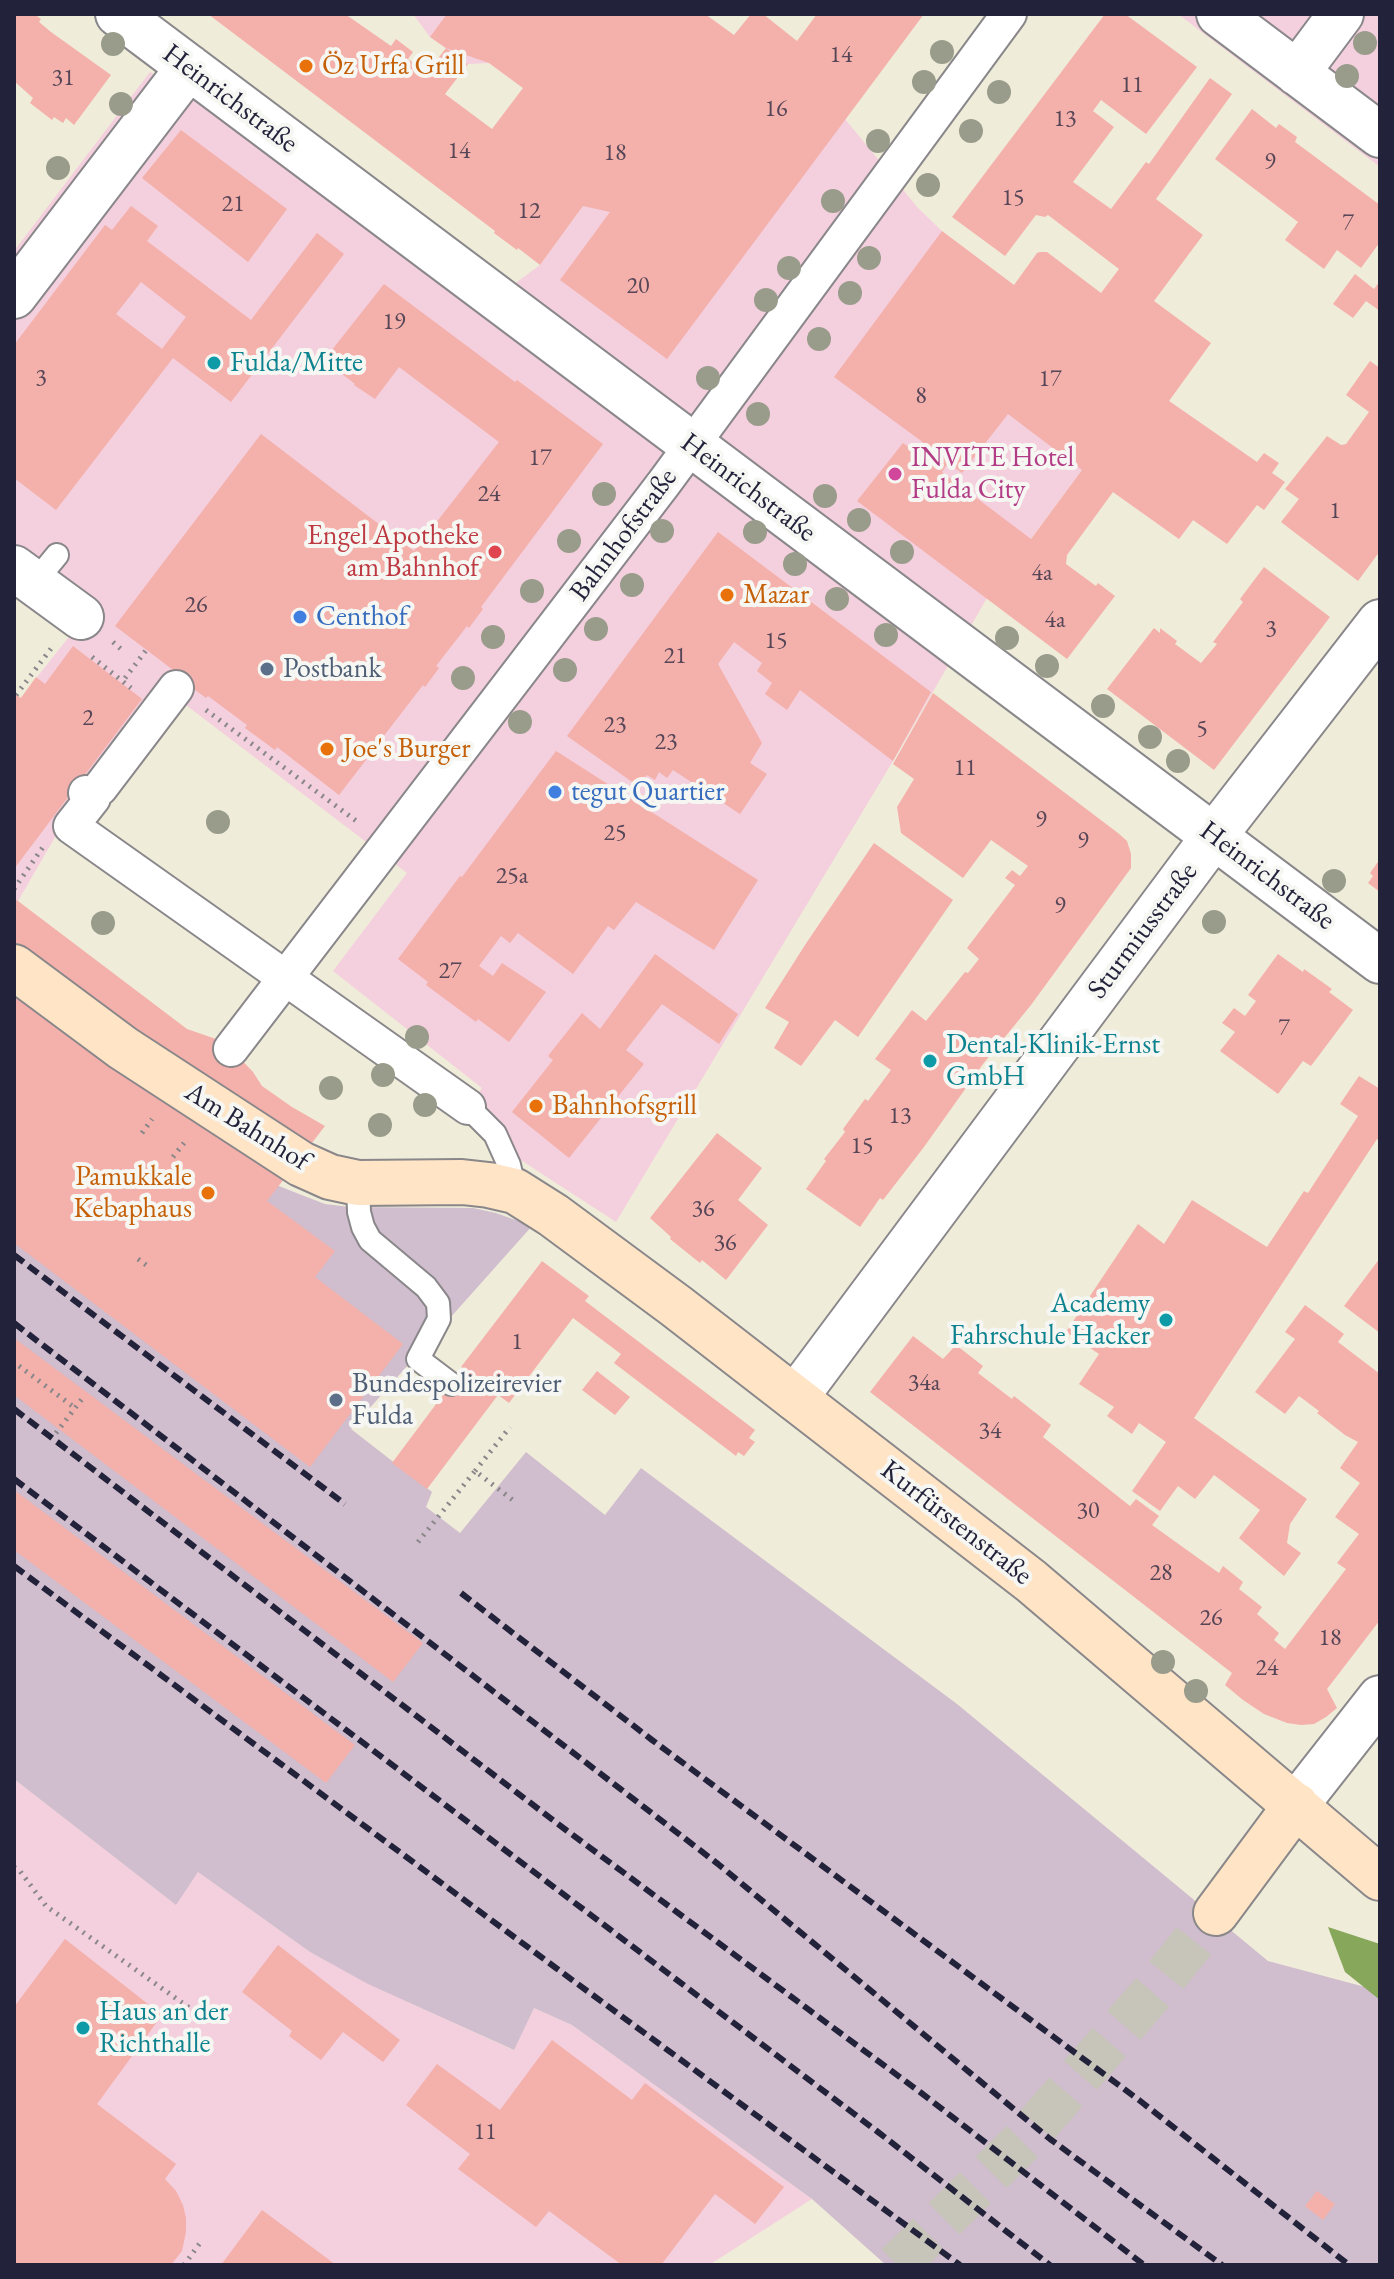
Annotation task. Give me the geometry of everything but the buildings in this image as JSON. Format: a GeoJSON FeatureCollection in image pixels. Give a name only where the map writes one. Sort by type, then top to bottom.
{"type":"FeatureCollection","features":[{"type":"Feature","properties":{"kind":"main road","name":"Am Bahnhof"},"geometry":{"type":"LineString","coordinates":[[14,967],[123,1048],[301,1164],[330,1177],[358,1183],[462,1182],[515,1191]]}},
{"type":"Feature","properties":{"kind":"main road","name":"Kurfürstenstraße"},"geometry":{"type":"LineString","coordinates":[[515,1191],[553,1215],[1031,1581],[1380,1878]]}},
{"type":"Feature","properties":{"kind":"main road"},"geometry":{"type":"LineString","coordinates":[[1216,1913],[1296,1805]]}},
{"type":"Feature","properties":{"kind":"street","name":"Heinrichstraße"},"geometry":{"type":"LineString","coordinates":[[118,14],[1380,961]]}},
{"type":"Feature","properties":{"kind":"street","name":"Bahnhofstraße"},"geometry":{"type":"LineString","coordinates":[[231,1049],[692,446],[1009,14]]}},
{"type":"Feature","properties":{"kind":"street"},"geometry":{"type":"LineString","coordinates":[[1219,14],[1380,135]]}},
{"type":"Feature","properties":{"kind":"street"},"geometry":{"type":"LineString","coordinates":[[1297,73],[1341,14]]}},
{"type":"Feature","properties":{"kind":"street"},"geometry":{"type":"LineString","coordinates":[[14,296],[189,67]]}},
{"type":"Feature","properties":{"kind":"street"},"geometry":{"type":"LineString","coordinates":[[35,568],[73,638]]}},
{"type":"Feature","properties":{"kind":"street","name":"Sturmiusstraße"},"geometry":{"type":"LineString","coordinates":[[795,1398],[1214,836],[1380,622]]}},
{"type":"Feature","properties":{"kind":"street"},"geometry":{"type":"LineString","coordinates":[[176,688],[88,797],[71,826],[468,1107]]}},
{"type":"Feature","properties":{"kind":"street"},"geometry":{"type":"LineString","coordinates":[[1296,1805],[1364,1740],[1380,1698]]}},
{"type":"Feature","properties":{"kind":"lane"},"geometry":{"type":"LineString","coordinates":[[468,1107],[495,1134],[509,1165],[515,1191]]}},
{"type":"Feature","properties":{"kind":"lane"},"geometry":{"type":"LineString","coordinates":[[358,1183],[359,1212],[370,1240],[426,1287],[438,1303],[439,1319],[418,1359],[451,1384]]}},
{"type":"Feature","properties":{"kind":"path"},"geometry":{"type":"LineString","coordinates":[[16,695],[73,638],[132,689]]}},
{"type":"Feature","properties":{"kind":"path"},"geometry":{"type":"LineString","coordinates":[[124,680],[147,649]]}},
{"type":"Feature","properties":{"kind":"path"},"geometry":{"type":"LineString","coordinates":[[176,688],[388,844]]}},
{"type":"Feature","properties":{"kind":"path"},"geometry":{"type":"LineString","coordinates":[[254,745],[260,739]]}},
{"type":"Feature","properties":{"kind":"path"},"geometry":{"type":"LineString","coordinates":[[142,1133],[152,1119]]}},
{"type":"Feature","properties":{"kind":"path"},"geometry":{"type":"LineString","coordinates":[[173,1157],[184,1143]]}},
{"type":"Feature","properties":{"kind":"path"},"geometry":{"type":"LineString","coordinates":[[138,1259],[149,1267]]}},
{"type":"Feature","properties":{"kind":"path"},"geometry":{"type":"LineString","coordinates":[[19,1366],[75,1408]]}},
{"type":"Feature","properties":{"kind":"path"},"geometry":{"type":"LineString","coordinates":[[56,1433],[85,1395]]}},
{"type":"Feature","properties":{"kind":"path"},"geometry":{"type":"LineString","coordinates":[[418,1542],[510,1427]]}},
{"type":"Feature","properties":{"kind":"path"},"geometry":{"type":"LineString","coordinates":[[475,1471],[514,1501]]}},
{"type":"Feature","properties":{"kind":"path"},"geometry":{"type":"LineString","coordinates":[[14,1867],[46,1906],[198,2014]]}},
{"type":"Feature","properties":{"kind":"path"},"geometry":{"type":"LineString","coordinates":[[184,2265],[200,2243]]}},
{"type":"Feature","properties":{"kind":"shaded area"},"geometry":{"type":"Polygon","coordinates":[[[413,14],[705,14],[845,119],[918,208],[943,232],[1169,401],[1244,453],[1179,539],[1082,470],[987,598],[893,761],[616,1222],[470,1127],[468,1107],[482,1088],[333,971],[407,873],[174,696],[86,793],[54,839],[18,901],[14,898],[14,724],[19,700],[91,609],[14,549],[14,251],[150,72],[498,296],[540,265],[583,206],[517,157],[523,88],[489,63],[468,64],[430,37],[413,14]]]}},
{"type":"Feature","properties":{"kind":"shaded area"},"geometry":{"type":"Polygon","coordinates":[[[1178,14],[1380,14],[1380,167],[1178,14]]]}},
{"type":"Feature","properties":{"kind":"shaded area"},"geometry":{"type":"Polygon","coordinates":[[[14,1012],[279,1186],[325,1204],[473,1208],[532,1226],[351,1429],[432,1492],[426,1507],[460,1533],[526,1452],[605,1515],[641,1468],[957,1704],[1268,1961],[1380,1991],[1380,2265],[886,2265],[812,2199],[572,2025],[534,2008],[514,2050],[368,1984],[310,1952],[198,1872],[176,1905],[14,1779],[14,1012]]]}},
{"type":"Feature","properties":{"kind":"shaded area"},"geometry":{"type":"Polygon","coordinates":[[[14,1779],[175,1904],[198,1872],[310,1952],[369,1984],[513,2050],[534,2008],[572,2025],[812,2199],[709,2265],[14,2265],[14,1779]]]}},
{"type":"Feature","properties":{"kind":"green space"},"geometry":{"type":"Polygon","coordinates":[[[1328,1927],[1380,1944],[1380,2000],[1345,1972],[1328,1927]]]}},
{"type":"Feature","properties":{"kind":"tunnel"},"geometry":{"type":"LineString","coordinates":[[897,2265],[1023,2141],[1153,1992],[1216,1913]]}},
{"type":"Feature","properties":{"kind":"railway"},"geometry":{"type":"LineString","coordinates":[[14,1255],[345,1504]]}},
{"type":"Feature","properties":{"kind":"railway"},"geometry":{"type":"LineString","coordinates":[[14,1323],[718,1864],[1050,2139],[1222,2265]]}},
{"type":"Feature","properties":{"kind":"railway"},"geometry":{"type":"LineString","coordinates":[[14,1409],[566,1830],[920,2092],[1144,2265]]}},
{"type":"Feature","properties":{"kind":"railway"},"geometry":{"type":"LineString","coordinates":[[14,1479],[1050,2265]]}},
{"type":"Feature","properties":{"kind":"railway"},"geometry":{"type":"LineString","coordinates":[[14,1566],[960,2265]]}},
{"type":"Feature","properties":{"kind":"railway"},"geometry":{"type":"LineString","coordinates":[[461,1593],[652,1740],[1139,2100],[1349,2265]]}},
{"type":"Feature","properties":{"kind":"place","name":"Öz Urfa Grill"},"geometry":{"type":"Point","coordinates":[306,66]}},
{"type":"Feature","properties":{"kind":"place","name":"Fulda/Mitte"},"geometry":{"type":"Point","coordinates":[214,363]}},
{"type":"Feature","properties":{"kind":"place","name":"INVITE Hotel Fulda City"},"geometry":{"type":"Point","coordinates":[895,474]}},
{"type":"Feature","properties":{"kind":"place","name":"Engel Apotheke am Bahnhof"},"geometry":{"type":"Point","coordinates":[495,552]}},
{"type":"Feature","properties":{"kind":"place","name":"Mazar"},"geometry":{"type":"Point","coordinates":[727,595]}},
{"type":"Feature","properties":{"kind":"place","name":"Centhof"},"geometry":{"type":"Point","coordinates":[300,617]}},
{"type":"Feature","properties":{"kind":"place","name":"Postbank"},"geometry":{"type":"Point","coordinates":[267,669]}},
{"type":"Feature","properties":{"kind":"place","name":"Joe's Burger"},"geometry":{"type":"Point","coordinates":[327,749]}},
{"type":"Feature","properties":{"kind":"place","name":"tegut Quartier"},"geometry":{"type":"Point","coordinates":[555,792]}},
{"type":"Feature","properties":{"kind":"place","name":"Dental-Klinik-Ernst GmbH"},"geometry":{"type":"Point","coordinates":[930,1061]}},
{"type":"Feature","properties":{"kind":"place","name":"Bahnhofsgrill"},"geometry":{"type":"Point","coordinates":[536,1106]}},
{"type":"Feature","properties":{"kind":"place","name":"Pamukkale Kebaphaus"},"geometry":{"type":"Point","coordinates":[208,1193]}},
{"type":"Feature","properties":{"kind":"place","name":"Academy Fahrschule Hacker"},"geometry":{"type":"Point","coordinates":[1166,1320]}},
{"type":"Feature","properties":{"kind":"place","name":"Bundespolizeirevier Fulda"},"geometry":{"type":"Point","coordinates":[336,1400]}},
{"type":"Feature","properties":{"kind":"place","name":"Haus an der Richthalle"},"geometry":{"type":"Point","coordinates":[83,2028]}}]}
